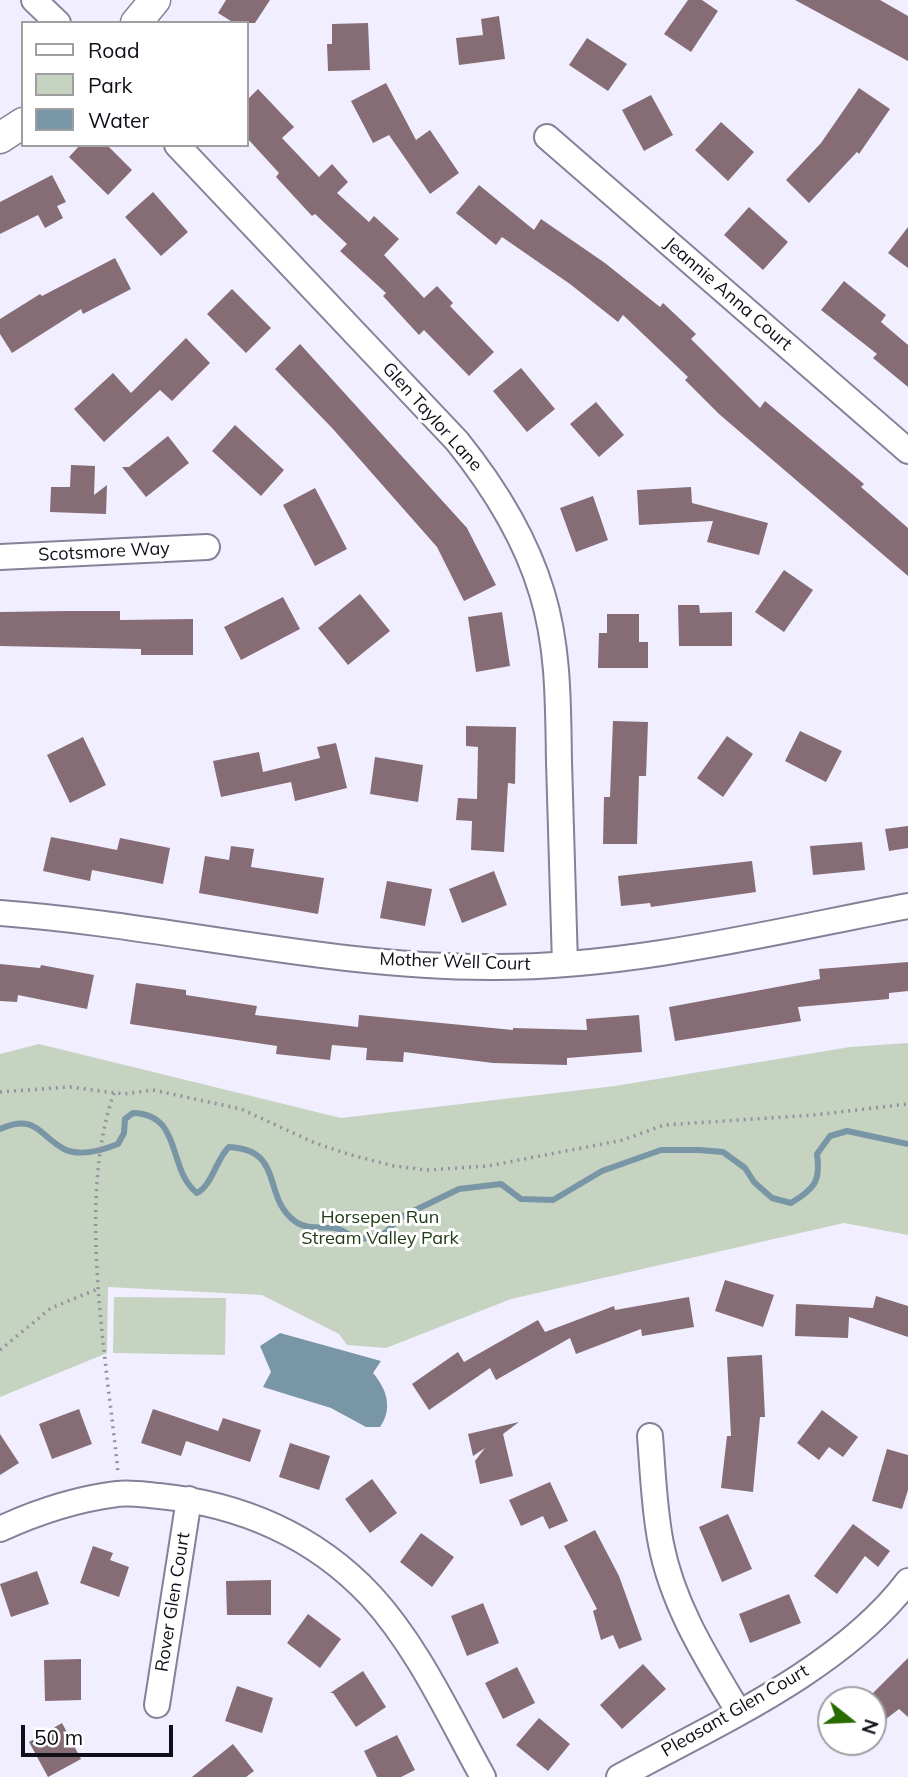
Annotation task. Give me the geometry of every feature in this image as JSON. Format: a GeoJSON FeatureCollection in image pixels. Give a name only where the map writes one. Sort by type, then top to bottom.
{"type":"FeatureCollection","features":[{"type":"Feature","properties":{"kind":"street"},"geometry":{"type":"LineString","coordinates":[[34,0],[56,21]]}},
{"type":"Feature","properties":{"kind":"street"},"geometry":{"type":"LineString","coordinates":[[138,21],[155,0]]}},
{"type":"Feature","properties":{"kind":"street"},"geometry":{"type":"LineString","coordinates":[[0,138],[21,124]]}},
{"type":"Feature","properties":{"kind":"street","name":"Jeannie Anna Court"},"geometry":{"type":"LineString","coordinates":[[547,137],[908,451]]}},
{"type":"Feature","properties":{"kind":"street","name":"Glen Taylor Lane"},"geometry":{"type":"LineString","coordinates":[[179,147],[457,441],[491,485],[527,551],[543,594],[557,676],[565,964]]}},
{"type":"Feature","properties":{"kind":"street","name":"Scotsmore Way"},"geometry":{"type":"LineString","coordinates":[[0,557],[207,547]]}},
{"type":"Feature","properties":{"kind":"street","name":"Mother Well Court"},"geometry":{"type":"LineString","coordinates":[[0,913],[421,965],[495,967],[625,958],[908,906]]}},
{"type":"Feature","properties":{"kind":"street"},"geometry":{"type":"LineString","coordinates":[[650,1436],[662,1547],[675,1593],[693,1635],[737,1712]]}},
{"type":"Feature","properties":{"kind":"street"},"geometry":{"type":"LineString","coordinates":[[0,1529],[42,1512],[120,1493],[190,1499],[231,1509],[272,1524],[306,1542],[337,1564],[363,1588],[405,1641],[483,1777]]}},
{"type":"Feature","properties":{"kind":"street","name":"Rover Glen Court"},"geometry":{"type":"LineString","coordinates":[[157,1705],[190,1499]]}},
{"type":"Feature","properties":{"kind":"street","name":"Pleasant Glen Court"},"geometry":{"type":"LineString","coordinates":[[619,1777],[811,1668],[875,1617],[908,1581]]}},
{"type":"Feature","properties":{"kind":"path"},"geometry":{"type":"LineString","coordinates":[[0,1092],[70,1087],[114,1093],[153,1090],[242,1110],[315,1143],[351,1155],[394,1166],[427,1170],[515,1160],[623,1140],[664,1125],[814,1115],[908,1104]]}},
{"type":"Feature","properties":{"kind":"path"},"geometry":{"type":"LineString","coordinates":[[114,1093],[102,1136],[95,1198],[100,1288],[120,1493]]}},
{"type":"Feature","properties":{"kind":"path"},"geometry":{"type":"LineString","coordinates":[[0,1350],[51,1308],[100,1288]]}},
{"type":"Feature","properties":{"kind":"green space","name":"Horsepen Run Stream Valley Park"},"geometry":{"type":"Polygon","coordinates":[[[908,1043],[908,1235],[844,1223],[511,1299],[386,1348],[347,1345],[339,1334],[262,1295],[108,1287],[107,1353],[0,1397],[0,1054],[39,1044],[341,1118],[615,1086],[850,1047],[908,1043]]]}},
{"type":"Feature","properties":{"kind":"green space"},"geometry":{"type":"Polygon","coordinates":[[[114,1297],[226,1298],[225,1355],[113,1353],[114,1297]]]}},
{"type":"Feature","properties":{"kind":"water"},"geometry":{"type":"Polygon","coordinates":[[[280,1333],[381,1361],[373,1373],[387,1399],[386,1413],[380,1427],[366,1427],[331,1408],[263,1387],[271,1372],[260,1346],[280,1333]]]}},
{"type":"Feature","properties":{"kind":"building"},"geometry":{"type":"Polygon","coordinates":[[[226,0],[270,0],[255,23],[231,21],[218,13],[226,0]]]}},
{"type":"Feature","properties":{"kind":"building"},"geometry":{"type":"Polygon","coordinates":[[[688,0],[702,0],[718,11],[691,52],[664,34],[688,0]]]}},
{"type":"Feature","properties":{"kind":"building"},"geometry":{"type":"Polygon","coordinates":[[[795,0],[880,0],[908,16],[908,61],[795,0]]]}},
{"type":"Feature","properties":{"kind":"building"},"geometry":{"type":"Polygon","coordinates":[[[499,16],[505,59],[459,65],[456,38],[483,35],[481,19],[499,16]]]}},
{"type":"Feature","properties":{"kind":"building"},"geometry":{"type":"Polygon","coordinates":[[[368,23],[370,70],[328,71],[327,44],[332,44],[332,24],[368,23]]]}},
{"type":"Feature","properties":{"kind":"building"},"geometry":{"type":"Polygon","coordinates":[[[587,38],[627,64],[608,91],[569,65],[587,38]]]}},
{"type":"Feature","properties":{"kind":"building"},"geometry":{"type":"Polygon","coordinates":[[[386,83],[416,140],[430,130],[459,173],[430,194],[389,135],[373,143],[351,101],[386,83]]]}},
{"type":"Feature","properties":{"kind":"building"},"geometry":{"type":"Polygon","coordinates":[[[859,88],[890,109],[859,154],[857,152],[809,203],[786,180],[821,143],[859,88]]]}},
{"type":"Feature","properties":{"kind":"building"},"geometry":{"type":"Polygon","coordinates":[[[258,89],[294,127],[282,138],[319,177],[332,164],[348,182],[337,193],[369,222],[374,216],[399,239],[384,255],[424,298],[437,286],[453,303],[450,306],[494,352],[469,376],[424,330],[419,335],[383,296],[386,293],[340,251],[347,244],[315,214],[312,216],[276,177],[279,173],[248,139],[248,99],[258,89]]]}},
{"type":"Feature","properties":{"kind":"building"},"geometry":{"type":"Polygon","coordinates":[[[651,95],[673,135],[644,151],[622,110],[651,95]]]}},
{"type":"Feature","properties":{"kind":"building"},"geometry":{"type":"Polygon","coordinates":[[[721,122],[754,152],[728,181],[695,150],[721,122]]]}},
{"type":"Feature","properties":{"kind":"building"},"geometry":{"type":"Polygon","coordinates":[[[78,147],[109,147],[132,170],[108,195],[69,157],[78,147]]]}},
{"type":"Feature","properties":{"kind":"building"},"geometry":{"type":"Polygon","coordinates":[[[52,175],[66,202],[57,206],[63,218],[45,228],[38,215],[0,234],[0,202],[52,175]]]}},
{"type":"Feature","properties":{"kind":"building"},"geometry":{"type":"Polygon","coordinates":[[[479,185],[534,230],[541,219],[605,263],[660,307],[663,303],[696,334],[691,339],[760,408],[765,401],[864,484],[861,487],[908,528],[908,576],[719,414],[685,380],[688,377],[623,315],[618,322],[570,284],[502,237],[496,245],[456,213],[479,185]]]}},
{"type":"Feature","properties":{"kind":"building"},"geometry":{"type":"Polygon","coordinates":[[[153,192],[188,232],[161,256],[125,217],[153,192]]]}},
{"type":"Feature","properties":{"kind":"building"},"geometry":{"type":"Polygon","coordinates":[[[749,207],[788,242],[763,270],[724,235],[749,207]]]}},
{"type":"Feature","properties":{"kind":"building"},"geometry":{"type":"Polygon","coordinates":[[[908,227],[908,268],[888,253],[908,227]]]}},
{"type":"Feature","properties":{"kind":"building"},"geometry":{"type":"Polygon","coordinates":[[[115,258],[131,289],[83,314],[81,309],[12,353],[0,334],[0,319],[40,294],[42,296],[115,258]]]}},
{"type":"Feature","properties":{"kind":"building"},"geometry":{"type":"Polygon","coordinates":[[[844,281],[886,315],[881,322],[908,345],[908,387],[873,358],[877,354],[821,310],[844,281]]]}},
{"type":"Feature","properties":{"kind":"building"},"geometry":{"type":"Polygon","coordinates":[[[232,289],[271,328],[246,353],[207,314],[232,289]]]}},
{"type":"Feature","properties":{"kind":"building"},"geometry":{"type":"Polygon","coordinates":[[[186,338],[210,363],[172,401],[160,390],[104,442],[74,409],[113,373],[131,393],[186,338]]]}},
{"type":"Feature","properties":{"kind":"building"},"geometry":{"type":"Polygon","coordinates":[[[300,344],[467,528],[496,585],[464,601],[437,547],[333,429],[275,369],[300,344]]]}},
{"type":"Feature","properties":{"kind":"building"},"geometry":{"type":"Polygon","coordinates":[[[521,368],[555,409],[527,432],[493,391],[521,368]]]}},
{"type":"Feature","properties":{"kind":"building"},"geometry":{"type":"Polygon","coordinates":[[[596,402],[624,435],[599,457],[570,424],[596,402]]]}},
{"type":"Feature","properties":{"kind":"building"},"geometry":{"type":"Polygon","coordinates":[[[235,425],[284,470],[261,496],[212,451],[235,425]]]}},
{"type":"Feature","properties":{"kind":"building"},"geometry":{"type":"Polygon","coordinates":[[[168,436],[189,463],[146,497],[122,467],[129,467],[168,436]]]}},
{"type":"Feature","properties":{"kind":"building"},"geometry":{"type":"Polygon","coordinates":[[[71,465],[95,466],[94,495],[107,485],[106,514],[50,512],[51,487],[70,487],[71,465]]]}},
{"type":"Feature","properties":{"kind":"building"},"geometry":{"type":"Polygon","coordinates":[[[691,487],[692,503],[768,523],[759,555],[707,542],[713,521],[639,525],[637,490],[691,487]]]}},
{"type":"Feature","properties":{"kind":"building"},"geometry":{"type":"Polygon","coordinates":[[[315,488],[347,549],[315,566],[283,505],[315,488]]]}},
{"type":"Feature","properties":{"kind":"building"},"geometry":{"type":"Polygon","coordinates":[[[593,496],[608,540],[576,552],[560,508],[593,496]]]}},
{"type":"Feature","properties":{"kind":"building"},"geometry":{"type":"Polygon","coordinates":[[[784,570],[813,590],[784,632],[755,612],[784,570]]]}},
{"type":"Feature","properties":{"kind":"building"},"geometry":{"type":"Polygon","coordinates":[[[360,594],[390,631],[348,665],[318,628],[360,594]]]}},
{"type":"Feature","properties":{"kind":"building"},"geometry":{"type":"Polygon","coordinates":[[[283,597],[300,629],[241,660],[224,627],[283,597]]]}},
{"type":"Feature","properties":{"kind":"building"},"geometry":{"type":"Polygon","coordinates":[[[678,605],[699,605],[700,613],[732,612],[732,646],[679,646],[678,605]]]}},
{"type":"Feature","properties":{"kind":"building"},"geometry":{"type":"Polygon","coordinates":[[[120,611],[120,620],[193,619],[193,655],[141,655],[141,649],[0,646],[0,612],[120,611]]]}},
{"type":"Feature","properties":{"kind":"building"},"geometry":{"type":"Polygon","coordinates":[[[502,612],[510,666],[476,672],[468,617],[502,612]]]}},
{"type":"Feature","properties":{"kind":"building"},"geometry":{"type":"Polygon","coordinates":[[[607,614],[639,614],[639,642],[648,642],[648,668],[598,668],[599,633],[607,633],[607,614]]]}},
{"type":"Feature","properties":{"kind":"building"},"geometry":{"type":"Polygon","coordinates":[[[613,721],[648,722],[646,776],[639,776],[637,844],[603,844],[604,797],[610,797],[613,721]]]}},
{"type":"Feature","properties":{"kind":"building"},"geometry":{"type":"Polygon","coordinates":[[[466,726],[516,727],[515,784],[508,783],[504,852],[471,850],[472,821],[456,820],[458,798],[477,799],[478,747],[466,746],[466,726]]]}},
{"type":"Feature","properties":{"kind":"building"},"geometry":{"type":"Polygon","coordinates":[[[800,731],[842,751],[826,782],[785,761],[800,731]]]}},
{"type":"Feature","properties":{"kind":"building"},"geometry":{"type":"Polygon","coordinates":[[[727,736],[753,754],[723,797],[697,778],[727,736]]]}},
{"type":"Feature","properties":{"kind":"building"},"geometry":{"type":"Polygon","coordinates":[[[83,737],[106,785],[70,803],[47,755],[83,737]]]}},
{"type":"Feature","properties":{"kind":"building"},"geometry":{"type":"Polygon","coordinates":[[[336,743],[347,788],[295,801],[291,782],[221,797],[213,761],[259,752],[263,772],[320,758],[317,747],[336,743]]]}},
{"type":"Feature","properties":{"kind":"building"},"geometry":{"type":"Polygon","coordinates":[[[375,757],[423,765],[418,802],[370,794],[375,757]]]}},
{"type":"Feature","properties":{"kind":"building"},"geometry":{"type":"Polygon","coordinates":[[[908,826],[908,848],[889,851],[885,829],[908,826]]]}},
{"type":"Feature","properties":{"kind":"building"},"geometry":{"type":"Polygon","coordinates":[[[51,837],[117,850],[120,838],[170,848],[163,884],[92,870],[90,881],[43,871],[51,837]]]}},
{"type":"Feature","properties":{"kind":"building"},"geometry":{"type":"Polygon","coordinates":[[[862,842],[865,870],[813,875],[810,846],[862,842]]]}},
{"type":"Feature","properties":{"kind":"building"},"geometry":{"type":"Polygon","coordinates":[[[231,846],[254,849],[251,867],[324,878],[318,914],[199,893],[205,856],[229,860],[231,846]]]}},
{"type":"Feature","properties":{"kind":"building"},"geometry":{"type":"Polygon","coordinates":[[[752,861],[756,892],[651,907],[650,903],[621,906],[618,876],[752,861]]]}},
{"type":"Feature","properties":{"kind":"building"},"geometry":{"type":"Polygon","coordinates":[[[494,871],[507,905],[462,923],[449,889],[494,871]]]}},
{"type":"Feature","properties":{"kind":"building"},"geometry":{"type":"Polygon","coordinates":[[[387,881],[432,889],[425,926],[380,918],[387,881]]]}},
{"type":"Feature","properties":{"kind":"building"},"geometry":{"type":"Polygon","coordinates":[[[908,962],[908,991],[889,993],[889,999],[798,1007],[801,1021],[675,1041],[669,1007],[820,979],[819,969],[908,962]]]}},
{"type":"Feature","properties":{"kind":"building"},"geometry":{"type":"Polygon","coordinates":[[[0,964],[40,968],[41,965],[94,975],[87,1009],[18,995],[17,1002],[0,1001],[0,964]]]}},
{"type":"Feature","properties":{"kind":"building"},"geometry":{"type":"Polygon","coordinates":[[[136,983],[186,990],[186,995],[257,1006],[255,1015],[358,1027],[359,1015],[513,1030],[587,1030],[586,1019],[639,1015],[642,1052],[567,1058],[567,1065],[493,1063],[404,1052],[403,1062],[366,1060],[367,1048],[332,1045],[330,1060],[276,1054],[277,1046],[130,1024],[136,983]]]}},
{"type":"Feature","properties":{"kind":"building"},"geometry":{"type":"Polygon","coordinates":[[[725,1280],[774,1295],[763,1327],[715,1311],[725,1280]]]}},
{"type":"Feature","properties":{"kind":"building"},"geometry":{"type":"Polygon","coordinates":[[[876,1296],[908,1306],[908,1337],[849,1317],[848,1338],[795,1336],[796,1304],[873,1308],[876,1296]]]}},
{"type":"Feature","properties":{"kind":"building"},"geometry":{"type":"Polygon","coordinates":[[[689,1297],[694,1327],[642,1336],[641,1329],[576,1354],[570,1338],[496,1380],[490,1368],[429,1410],[412,1384],[458,1352],[464,1362],[538,1320],[545,1332],[614,1306],[615,1310],[689,1297]]]}},
{"type":"Feature","properties":{"kind":"building"},"geometry":{"type":"Polygon","coordinates":[[[762,1355],[765,1417],[760,1417],[753,1492],[721,1488],[727,1436],[731,1436],[727,1357],[762,1355]]]}},
{"type":"Feature","properties":{"kind":"building"},"geometry":{"type":"Polygon","coordinates":[[[79,1409],[92,1444],[52,1459],[39,1424],[79,1409]]]}},
{"type":"Feature","properties":{"kind":"building"},"geometry":{"type":"Polygon","coordinates":[[[153,1409],[218,1431],[223,1418],[261,1430],[250,1462],[186,1441],[181,1456],[141,1443],[153,1409]]]}},
{"type":"Feature","properties":{"kind":"building"},"geometry":{"type":"Polygon","coordinates":[[[822,1410],[858,1437],[843,1457],[829,1447],[819,1460],[797,1443],[822,1410]]]}},
{"type":"Feature","properties":{"kind":"building"},"geometry":{"type":"Polygon","coordinates":[[[519,1422],[503,1434],[513,1476],[480,1484],[475,1461],[485,1448],[473,1456],[468,1434],[519,1422]]]}},
{"type":"Feature","properties":{"kind":"building"},"geometry":{"type":"Polygon","coordinates":[[[0,1434],[19,1463],[0,1475],[0,1434]]]}},
{"type":"Feature","properties":{"kind":"building"},"geometry":{"type":"Polygon","coordinates":[[[290,1443],[330,1456],[319,1490],[279,1477],[290,1443]]]}},
{"type":"Feature","properties":{"kind":"building"},"geometry":{"type":"Polygon","coordinates":[[[887,1449],[908,1455],[908,1490],[902,1509],[872,1501],[887,1449]]]}},
{"type":"Feature","properties":{"kind":"building"},"geometry":{"type":"Polygon","coordinates":[[[372,1479],[397,1513],[370,1533],[345,1499],[372,1479]]]}},
{"type":"Feature","properties":{"kind":"building"},"geometry":{"type":"Polygon","coordinates":[[[550,1482],[568,1521],[549,1529],[543,1516],[521,1526],[509,1500],[550,1482]]]}},
{"type":"Feature","properties":{"kind":"building"},"geometry":{"type":"Polygon","coordinates":[[[728,1514],[752,1569],[722,1582],[699,1527],[728,1514]]]}},
{"type":"Feature","properties":{"kind":"building"},"geometry":{"type":"Polygon","coordinates":[[[853,1524],[890,1551],[878,1567],[865,1556],[837,1594],[814,1576],[853,1524]]]}},
{"type":"Feature","properties":{"kind":"building"},"geometry":{"type":"Polygon","coordinates":[[[595,1530],[619,1576],[642,1640],[619,1649],[613,1635],[601,1640],[593,1611],[597,1609],[564,1546],[595,1530]]]}},
{"type":"Feature","properties":{"kind":"building"},"geometry":{"type":"Polygon","coordinates":[[[421,1533],[454,1557],[432,1587],[400,1562],[421,1533]]]}},
{"type":"Feature","properties":{"kind":"building"},"geometry":{"type":"Polygon","coordinates":[[[93,1546],[113,1553],[110,1560],[129,1567],[119,1597],[80,1583],[93,1546]]]}},
{"type":"Feature","properties":{"kind":"building"},"geometry":{"type":"Polygon","coordinates":[[[37,1571],[49,1604],[11,1617],[0,1584],[37,1571]]]}},
{"type":"Feature","properties":{"kind":"building"},"geometry":{"type":"Polygon","coordinates":[[[271,1580],[271,1615],[227,1615],[226,1581],[271,1580]]]}},
{"type":"Feature","properties":{"kind":"building"},"geometry":{"type":"Polygon","coordinates":[[[789,1594],[801,1623],[750,1643],[739,1614],[789,1594]]]}},
{"type":"Feature","properties":{"kind":"building"},"geometry":{"type":"Polygon","coordinates":[[[483,1603],[499,1643],[467,1656],[451,1616],[483,1603]]]}},
{"type":"Feature","properties":{"kind":"building"},"geometry":{"type":"Polygon","coordinates":[[[308,1614],[341,1639],[320,1668],[287,1643],[308,1614]]]}},
{"type":"Feature","properties":{"kind":"building"},"geometry":{"type":"Polygon","coordinates":[[[908,1658],[908,1717],[899,1709],[887,1718],[887,1686],[880,1686],[908,1658]]]}},
{"type":"Feature","properties":{"kind":"building"},"geometry":{"type":"Polygon","coordinates":[[[81,1659],[81,1700],[45,1701],[44,1660],[81,1659]]]}},
{"type":"Feature","properties":{"kind":"building"},"geometry":{"type":"Polygon","coordinates":[[[643,1664],[666,1689],[622,1729],[600,1705],[643,1664]]]}},
{"type":"Feature","properties":{"kind":"building"},"geometry":{"type":"Polygon","coordinates":[[[517,1667],[535,1703],[503,1719],[485,1683],[517,1667]]]}},
{"type":"Feature","properties":{"kind":"building"},"geometry":{"type":"Polygon","coordinates":[[[363,1671],[386,1707],[356,1727],[333,1693],[330,1693],[363,1671]]]}},
{"type":"Feature","properties":{"kind":"building"},"geometry":{"type":"Polygon","coordinates":[[[237,1686],[273,1698],[262,1733],[225,1721],[237,1686]]]}},
{"type":"Feature","properties":{"kind":"building"},"geometry":{"type":"Polygon","coordinates":[[[539,1718],[570,1744],[548,1771],[516,1745],[539,1718]]]}},
{"type":"Feature","properties":{"kind":"building"},"geometry":{"type":"Polygon","coordinates":[[[62,1723],[81,1759],[48,1777],[29,1742],[62,1723]]]}},
{"type":"Feature","properties":{"kind":"building"},"geometry":{"type":"Polygon","coordinates":[[[397,1735],[415,1770],[401,1777],[377,1777],[364,1751],[397,1735]]]}},
{"type":"Feature","properties":{"kind":"building"},"geometry":{"type":"Polygon","coordinates":[[[233,1744],[254,1771],[246,1777],[192,1777],[233,1744]]]}},
{"type":"Feature","properties":{"kind":"waterway"},"geometry":{"type":"LineString","coordinates":[[0,1129],[12,1125],[30,1125],[64,1149],[84,1153],[118,1144],[124,1133],[125,1119],[133,1113],[149,1116],[160,1123],[167,1133],[181,1171],[197,1193],[207,1184],[229,1147],[247,1150],[259,1157],[266,1166],[279,1201],[285,1212],[296,1222],[306,1226],[339,1229],[358,1240],[385,1233],[401,1217],[459,1189],[501,1184],[521,1199],[553,1200],[602,1171],[661,1150],[723,1152],[745,1168],[754,1182],[772,1198],[791,1203],[814,1184],[818,1171],[817,1154],[830,1136],[847,1131],[908,1144]]}}]}
